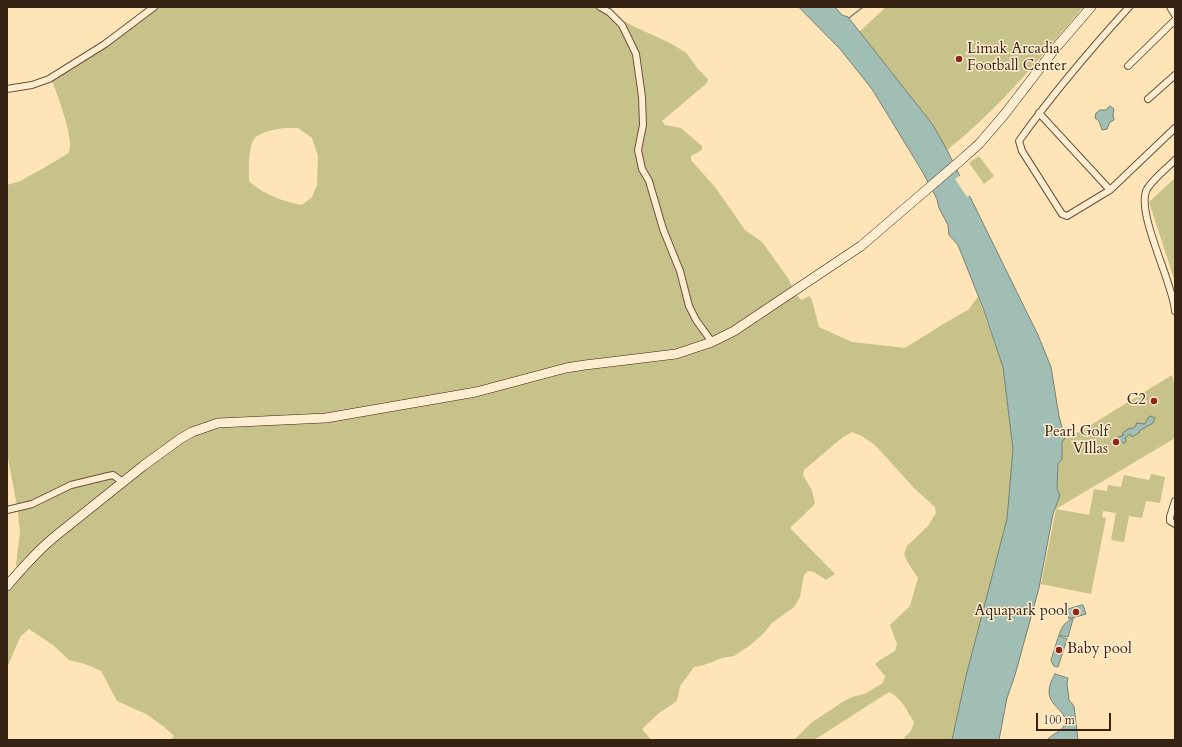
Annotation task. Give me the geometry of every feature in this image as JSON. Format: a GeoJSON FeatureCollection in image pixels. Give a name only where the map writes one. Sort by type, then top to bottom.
{"type":"FeatureCollection","features":[{"type":"Feature","properties":{"kind":"street"},"geometry":{"type":"LineString","coordinates":[[7,89],[32,85],[49,79],[105,44],[154,7]]}},
{"type":"Feature","properties":{"kind":"street"},"geometry":{"type":"LineString","coordinates":[[600,7],[609,12],[622,25],[636,54],[642,97],[643,125],[638,150],[642,169],[649,181],[663,229],[680,272],[689,306],[696,320],[712,342]]}},
{"type":"Feature","properties":{"kind":"street"},"geometry":{"type":"LineString","coordinates":[[7,586],[44,546],[123,482],[180,439],[204,427],[218,423],[313,419],[384,409],[476,392],[566,368],[676,354],[712,342],[734,331],[861,246],[960,161],[978,144],[1004,115],[1054,50],[1091,7]]}},
{"type":"Feature","properties":{"kind":"street"},"geometry":{"type":"LineString","coordinates":[[1129,7],[1086,54],[1039,113],[1019,141],[1022,151],[1062,214],[1067,216],[1110,190],[1175,128]]}},
{"type":"Feature","properties":{"kind":"street"},"geometry":{"type":"LineString","coordinates":[[1170,7],[1175,15]]}},
{"type":"Feature","properties":{"kind":"street"},"geometry":{"type":"LineString","coordinates":[[1128,66],[1175,20]]}},
{"type":"Feature","properties":{"kind":"street"},"geometry":{"type":"LineString","coordinates":[[1148,99],[1175,75]]}},
{"type":"Feature","properties":{"kind":"street"},"geometry":{"type":"LineString","coordinates":[[1039,113],[1110,190]]}},
{"type":"Feature","properties":{"kind":"street"},"geometry":{"type":"LineString","coordinates":[[1175,160],[1151,184],[1147,190],[1145,200],[1152,238],[1170,286],[1175,311]]}},
{"type":"Feature","properties":{"kind":"street"},"geometry":{"type":"LineString","coordinates":[[7,510],[32,504],[71,485],[108,476],[113,475],[123,482]]}},
{"type":"Feature","properties":{"kind":"street"},"geometry":{"type":"LineString","coordinates":[[1175,501],[1170,517],[1170,522],[1175,524]]}},
{"type":"Feature","properties":{"kind":"shaded area"},"geometry":{"type":"Polygon","coordinates":[[[159,7],[597,7],[685,52],[708,79],[707,83],[662,121],[665,125],[681,128],[702,146],[702,150],[691,156],[691,160],[715,187],[745,230],[762,242],[788,278],[796,295],[802,300],[809,296],[812,300],[819,327],[852,342],[905,348],[968,310],[978,297],[1003,367],[1013,449],[1007,519],[966,676],[952,740],[902,740],[911,731],[914,722],[897,697],[889,692],[814,740],[794,740],[811,723],[844,701],[864,694],[883,683],[885,676],[875,664],[895,651],[897,644],[890,625],[910,606],[918,578],[904,554],[907,546],[928,526],[936,513],[935,507],[915,489],[875,445],[862,436],[852,432],[843,437],[804,470],[803,475],[812,490],[815,504],[790,528],[835,574],[826,580],[814,572],[808,571],[804,575],[800,597],[794,607],[772,623],[763,634],[749,646],[734,656],[722,658],[694,667],[680,686],[677,701],[659,713],[642,729],[651,740],[171,740],[174,736],[163,726],[146,714],[117,701],[101,671],[85,664],[69,660],[53,645],[29,629],[20,637],[7,668],[7,592],[22,571],[16,565],[20,532],[17,506],[7,453],[7,185],[22,180],[69,152],[70,138],[68,128],[52,81],[104,48],[159,7]],[[284,128],[268,131],[260,134],[254,139],[250,153],[249,181],[260,190],[274,197],[302,205],[312,197],[317,185],[318,156],[312,138],[298,128],[284,128]]]}},
{"type":"Feature","properties":{"kind":"shaded area","name":"Limak Arcadia Football Center"},"geometry":{"type":"Polygon","coordinates":[[[886,7],[1083,7],[1002,100],[947,150],[933,125],[859,32],[886,7]]]}},
{"type":"Feature","properties":{"kind":"shaded area"},"geometry":{"type":"Polygon","coordinates":[[[979,156],[994,176],[984,184],[969,163],[979,156]]]}},
{"type":"Feature","properties":{"kind":"shaded area"},"geometry":{"type":"Polygon","coordinates":[[[1175,178],[1175,282],[1149,202],[1175,178]]]}},
{"type":"Feature","properties":{"kind":"shaded area","name":"Pearl Golf VIllas"},"geometry":{"type":"Polygon","coordinates":[[[1172,375],[1175,388],[1175,438],[1056,509],[1055,508],[1060,495],[1057,489],[1058,463],[1062,460],[1063,440],[1086,428],[1172,375]]]}},
{"type":"Feature","properties":{"kind":"shaded area"},"geometry":{"type":"Polygon","coordinates":[[[1151,474],[1165,477],[1160,503],[1146,501],[1142,518],[1129,516],[1124,542],[1111,540],[1116,513],[1103,511],[1102,517],[1106,518],[1091,594],[1041,584],[1056,509],[1089,515],[1094,489],[1107,491],[1108,485],[1121,487],[1124,475],[1149,480],[1151,474]]]}},
{"type":"Feature","properties":{"kind":"water"},"geometry":{"type":"Polygon","coordinates":[[[799,7],[835,7],[842,15],[848,17],[933,125],[947,150],[1038,335],[1051,367],[1059,416],[1065,439],[1062,443],[1062,460],[1058,463],[1057,489],[1060,495],[1053,514],[1039,588],[1015,675],[1007,698],[999,740],[952,740],[966,676],[1007,519],[1013,449],[1003,367],[983,308],[958,245],[949,235],[948,225],[939,208],[937,199],[922,171],[872,89],[840,49],[799,7]]]}},
{"type":"Feature","properties":{"kind":"water"},"geometry":{"type":"Polygon","coordinates":[[[1110,106],[1114,109],[1114,120],[1110,122],[1107,129],[1102,130],[1099,121],[1095,118],[1096,113],[1100,110],[1106,110],[1110,106]]]}},
{"type":"Feature","properties":{"kind":"water"},"geometry":{"type":"Polygon","coordinates":[[[1150,416],[1155,418],[1153,423],[1132,437],[1130,434],[1125,438],[1125,443],[1121,441],[1117,443],[1115,442],[1116,438],[1124,435],[1122,433],[1136,426],[1136,423],[1144,424],[1150,416]]]}},
{"type":"Feature","properties":{"kind":"water","name":"Aquapark pool"},"geometry":{"type":"Polygon","coordinates":[[[1083,605],[1086,614],[1069,619],[1066,610],[1083,605]]]}},
{"type":"Feature","properties":{"kind":"water"},"geometry":{"type":"Polygon","coordinates":[[[1073,619],[1068,637],[1059,635],[1064,625],[1073,619]]]}},
{"type":"Feature","properties":{"kind":"water","name":"Baby pool"},"geometry":{"type":"Polygon","coordinates":[[[1059,636],[1067,639],[1058,667],[1054,666],[1051,661],[1059,636]]]}},
{"type":"Feature","properties":{"kind":"water"},"geometry":{"type":"Polygon","coordinates":[[[1055,674],[1068,678],[1067,683],[1069,700],[1074,706],[1078,740],[1047,740],[1063,728],[1065,720],[1063,714],[1051,700],[1049,693],[1050,685],[1055,674]]]}},
{"type":"Feature","properties":{"kind":"pier"},"geometry":{"type":"Polygon","coordinates":[[[961,175],[971,195],[967,197],[955,179],[961,175]]]}},
{"type":"Feature","properties":{"kind":"waterway"},"geometry":{"type":"LineString","coordinates":[[849,18],[863,7]]}},
{"type":"Feature","properties":{"kind":"place","name":"Limak Arcadia Football Center"},"geometry":{"type":"Point","coordinates":[959,59]}},
{"type":"Feature","properties":{"kind":"place","name":"C2"},"geometry":{"type":"Point","coordinates":[1154,401]}},
{"type":"Feature","properties":{"kind":"place","name":"Pearl Golf VIllas"},"geometry":{"type":"Point","coordinates":[1116,442]}},
{"type":"Feature","properties":{"kind":"place","name":"Aquapark pool"},"geometry":{"type":"Point","coordinates":[1076,612]}},
{"type":"Feature","properties":{"kind":"place","name":"Baby pool"},"geometry":{"type":"Point","coordinates":[1059,650]}}]}
